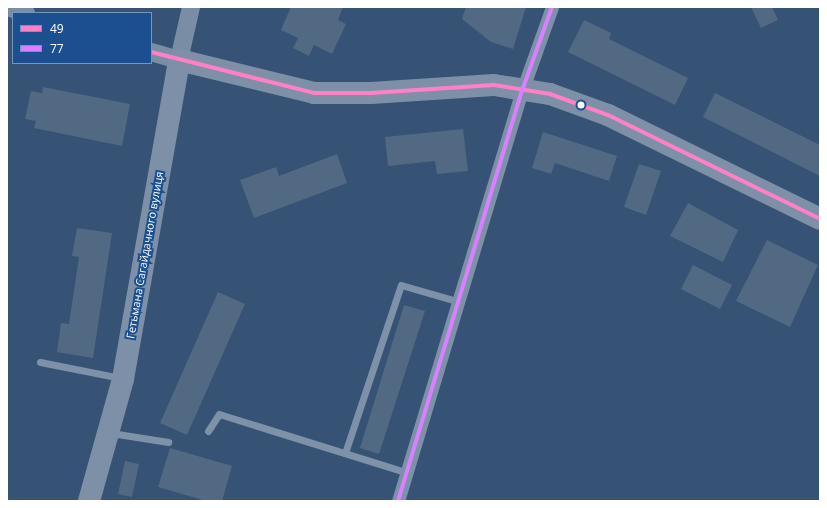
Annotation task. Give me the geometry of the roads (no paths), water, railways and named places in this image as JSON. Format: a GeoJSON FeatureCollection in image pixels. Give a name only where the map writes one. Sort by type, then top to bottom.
{"type":"FeatureCollection","features":[{"type":"Feature","properties":{"kind":"highway"},"geometry":{"type":"LineString","coordinates":[[179,60],[314,94],[371,93],[494,85],[523,88],[550,94],[608,115],[820,219]]}},
{"type":"Feature","properties":{"kind":"highway","name":"Гетьмана Сагайдачного вулиця"},"geometry":{"type":"LineString","coordinates":[[89,501],[110,433],[123,379],[179,60]]}},
{"type":"Feature","properties":{"kind":"main road"},"geometry":{"type":"LineString","coordinates":[[7,7],[23,12]]}},
{"type":"Feature","properties":{"kind":"main road","name":"Гетьмана Сагайдачного вулиця"},"geometry":{"type":"LineString","coordinates":[[179,60],[191,7]]}},
{"type":"Feature","properties":{"kind":"main road"},"geometry":{"type":"LineString","coordinates":[[152,52],[179,60]]}},
{"type":"Feature","properties":{"kind":"street"},"geometry":{"type":"LineString","coordinates":[[398,501],[408,473],[460,302],[523,88],[552,7]]}},
{"type":"Feature","properties":{"kind":"lane"},"geometry":{"type":"LineString","coordinates":[[345,454],[401,285],[460,302]]}},
{"type":"Feature","properties":{"kind":"lane"},"geometry":{"type":"LineString","coordinates":[[40,362],[123,379]]}},
{"type":"Feature","properties":{"kind":"lane"},"geometry":{"type":"LineString","coordinates":[[208,431],[219,414],[408,473]]}},
{"type":"Feature","properties":{"kind":"lane"},"geometry":{"type":"LineString","coordinates":[[110,433],[168,442]]}}]}
